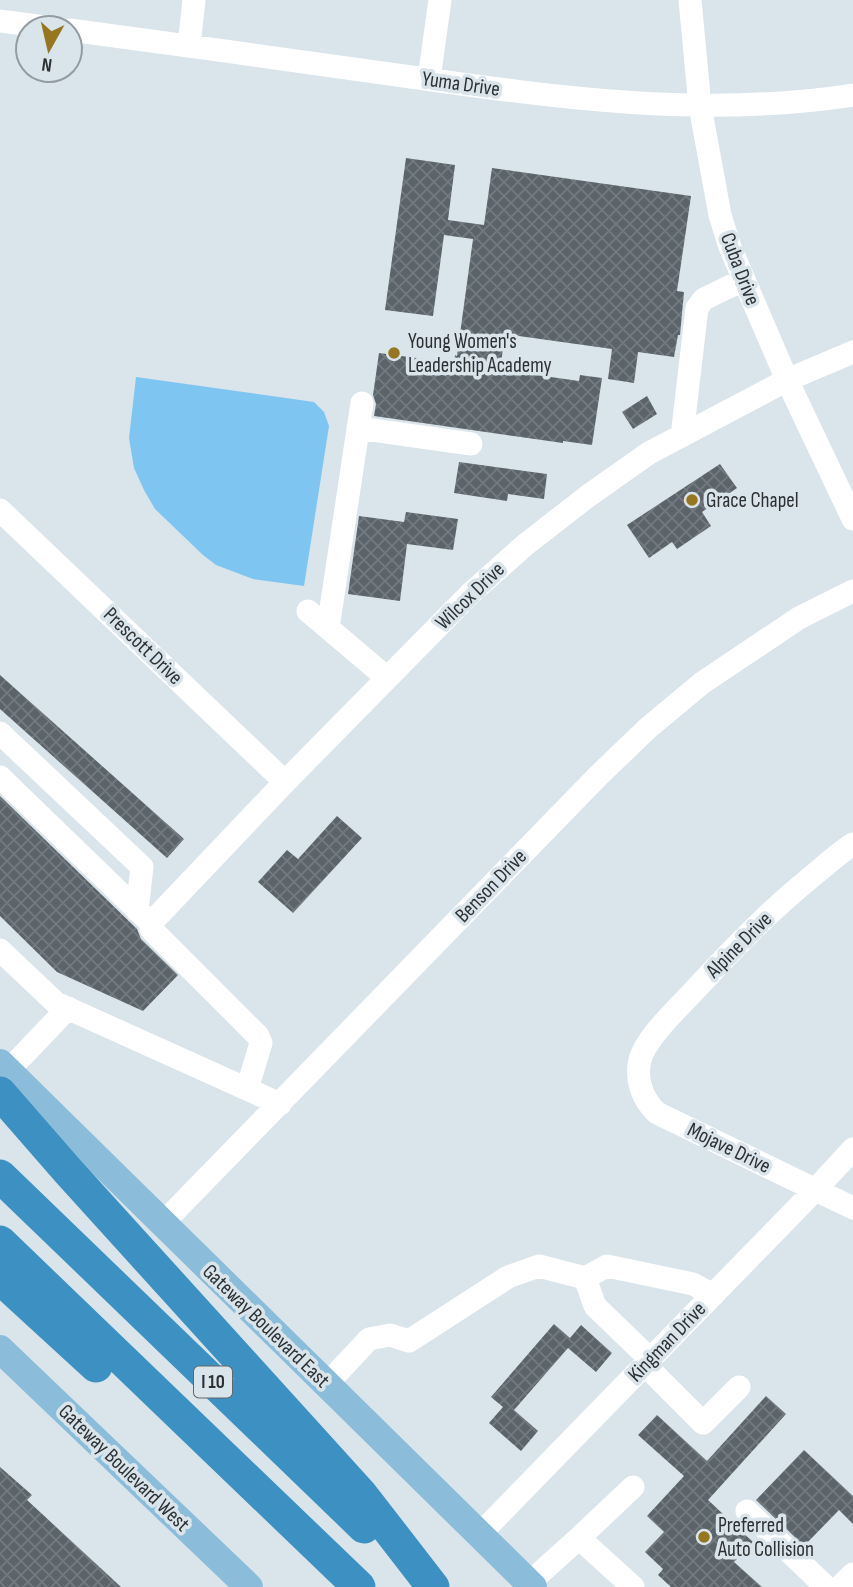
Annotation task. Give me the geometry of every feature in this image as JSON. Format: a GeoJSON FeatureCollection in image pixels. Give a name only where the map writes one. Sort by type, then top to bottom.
{"type":"FeatureCollection","features":[{"type":"Feature","properties":{"kind":"highway"},"geometry":{"type":"LineString","coordinates":[[3,1076],[87,1192],[361,1494],[433,1587]]}},
{"type":"Feature","properties":{"kind":"highway","name":"I 10"},"geometry":{"type":"LineString","coordinates":[[0,1176],[426,1587]]}},
{"type":"Feature","properties":{"kind":"highway","name":"I 10"},"geometry":{"type":"LineString","coordinates":[[0,1242],[359,1587]]}},
{"type":"Feature","properties":{"kind":"highway"},"geometry":{"type":"LineString","coordinates":[[0,1278],[168,1434],[286,1517]]}},
{"type":"Feature","properties":{"kind":"main road","name":"Gateway Boulevard East"},"geometry":{"type":"LineString","coordinates":[[3,1076],[162,1224],[531,1585]]}},
{"type":"Feature","properties":{"kind":"main road","name":"Gateway Boulevard West"},"geometry":{"type":"LineString","coordinates":[[0,1349],[249,1587]]}},
{"type":"Feature","properties":{"kind":"street"},"geometry":{"type":"LineString","coordinates":[[189,46],[194,0]]}},
{"type":"Feature","properties":{"kind":"street"},"geometry":{"type":"LineString","coordinates":[[429,79],[440,0]]}},
{"type":"Feature","properties":{"kind":"street","name":"Cuba Drive"},"geometry":{"type":"LineString","coordinates":[[690,0],[700,106],[720,215],[730,247],[787,380],[853,519]]}},
{"type":"Feature","properties":{"kind":"street","name":"Yuma Drive"},"geometry":{"type":"LineString","coordinates":[[84,32],[541,95],[630,104],[774,104],[853,95]]}},
{"type":"Feature","properties":{"kind":"street"},"geometry":{"type":"LineString","coordinates":[[682,436],[697,308],[704,299],[743,280]]}},
{"type":"Feature","properties":{"kind":"street","name":"Wilcox Drive"},"geometry":{"type":"LineString","coordinates":[[144,916],[285,782],[470,594],[525,545],[649,453],[787,380],[853,352]]}},
{"type":"Feature","properties":{"kind":"street"},"geometry":{"type":"LineString","coordinates":[[328,628],[362,403]]}},
{"type":"Feature","properties":{"kind":"street"},"geometry":{"type":"LineString","coordinates":[[358,428],[471,444]]}},
{"type":"Feature","properties":{"kind":"street","name":"Prescott Drive"},"geometry":{"type":"LineString","coordinates":[[0,510],[285,782]]}},
{"type":"Feature","properties":{"kind":"street","name":"Benson Drive"},"geometry":{"type":"LineString","coordinates":[[162,1224],[599,775],[648,728],[702,683],[799,618],[853,591]]}},
{"type":"Feature","properties":{"kind":"street"},"geometry":{"type":"LineString","coordinates":[[308,611],[387,678]]}},
{"type":"Feature","properties":{"kind":"street"},"geometry":{"type":"LineString","coordinates":[[0,733],[142,867],[144,916]]}},
{"type":"Feature","properties":{"kind":"street"},"geometry":{"type":"LineString","coordinates":[[0,777],[144,916],[151,929],[258,1036],[261,1042],[247,1089]]}},
{"type":"Feature","properties":{"kind":"street","name":"Alpine Drive"},"geometry":{"type":"LineString","coordinates":[[640,1061],[648,1043],[746,936],[792,892],[853,844]]}},
{"type":"Feature","properties":{"kind":"street"},"geometry":{"type":"LineString","coordinates":[[0,952],[56,1003],[280,1104]]}},
{"type":"Feature","properties":{"kind":"street"},"geometry":{"type":"LineString","coordinates":[[3,1076],[68,1008]]}},
{"type":"Feature","properties":{"kind":"street","name":"Mojave Drive"},"geometry":{"type":"LineString","coordinates":[[640,1061],[642,1094],[648,1105],[657,1113],[853,1208]]}},
{"type":"Feature","properties":{"kind":"street","name":"Kingman Drive"},"geometry":{"type":"LineString","coordinates":[[479,1535],[853,1149]]}},
{"type":"Feature","properties":{"kind":"street"},"geometry":{"type":"LineString","coordinates":[[326,1385],[369,1339],[390,1335],[409,1340],[508,1277],[540,1266],[585,1278],[607,1266],[693,1284],[713,1295]]}},
{"type":"Feature","properties":{"kind":"street"},"geometry":{"type":"LineString","coordinates":[[585,1278],[595,1306],[703,1423],[739,1387]]}},
{"type":"Feature","properties":{"kind":"street"},"geometry":{"type":"LineString","coordinates":[[531,1585],[633,1487]]}},
{"type":"Feature","properties":{"kind":"street"},"geometry":{"type":"LineString","coordinates":[[747,1511],[826,1587]]}},
{"type":"Feature","properties":{"kind":"street"},"geometry":{"type":"LineString","coordinates":[[579,1538],[633,1587]]}},
{"type":"Feature","properties":{"kind":"street"},"geometry":{"type":"LineString","coordinates":[[840,1587],[853,1574]]}},
{"type":"Feature","properties":{"kind":"shaded area"},"geometry":{"type":"Polygon","coordinates":[[[136,377],[314,402],[324,412],[329,426],[304,586],[253,579],[216,565],[155,509],[134,468],[129,438],[136,377]]]}},
{"type":"Feature","properties":{"kind":"building"},"geometry":{"type":"Polygon","coordinates":[[[406,158],[455,165],[448,220],[484,225],[492,168],[691,196],[677,291],[684,292],[680,335],[674,357],[638,352],[634,383],[608,379],[612,349],[505,334],[500,370],[579,381],[580,375],[602,378],[592,445],[374,416],[376,404],[373,395],[379,353],[454,363],[473,239],[444,235],[433,316],[385,310],[406,158]]]}},
{"type":"Feature","properties":{"kind":"building"},"geometry":{"type":"Polygon","coordinates":[[[647,396],[657,414],[633,429],[622,412],[647,396]]]}},
{"type":"Feature","properties":{"kind":"building"},"geometry":{"type":"Polygon","coordinates":[[[459,462],[547,474],[544,499],[508,494],[507,501],[454,493],[459,462]]]}},
{"type":"Feature","properties":{"kind":"building","name":"Grace Chapel"},"geometry":{"type":"Polygon","coordinates":[[[720,464],[737,488],[702,512],[711,526],[677,549],[672,542],[649,558],[627,525],[720,464]]]}},
{"type":"Feature","properties":{"kind":"building"},"geometry":{"type":"Polygon","coordinates":[[[406,512],[458,519],[453,550],[407,544],[400,601],[348,594],[359,516],[404,522],[406,512]]]}},
{"type":"Feature","properties":{"kind":"building"},"geometry":{"type":"Polygon","coordinates":[[[0,675],[184,839],[167,858],[0,709],[0,675]]]}},
{"type":"Feature","properties":{"kind":"building"},"geometry":{"type":"Polygon","coordinates":[[[0,796],[137,929],[141,939],[178,975],[143,1011],[57,972],[0,916],[0,796]]]}},
{"type":"Feature","properties":{"kind":"building"},"geometry":{"type":"Polygon","coordinates":[[[337,816],[362,838],[293,913],[258,882],[287,850],[298,859],[337,816]]]}},
{"type":"Feature","properties":{"kind":"building"},"geometry":{"type":"Polygon","coordinates":[[[554,1324],[570,1338],[581,1325],[612,1353],[596,1372],[568,1348],[514,1410],[538,1431],[521,1451],[489,1423],[503,1407],[491,1397],[554,1324]]]}},
{"type":"Feature","properties":{"kind":"building"},"geometry":{"type":"Polygon","coordinates":[[[766,1396],[786,1414],[708,1500],[753,1542],[734,1562],[762,1587],[671,1587],[658,1575],[663,1569],[645,1552],[664,1532],[647,1516],[684,1476],[638,1435],[657,1415],[707,1461],[766,1396]]]}},
{"type":"Feature","properties":{"kind":"building"},"geometry":{"type":"Polygon","coordinates":[[[804,1450],[853,1496],[853,1524],[839,1510],[804,1546],[756,1500],[804,1450]]]}},
{"type":"Feature","properties":{"kind":"building"},"geometry":{"type":"Polygon","coordinates":[[[0,1467],[32,1495],[27,1500],[121,1587],[0,1587],[0,1467]]]}},
{"type":"Feature","properties":{"kind":"place","name":"Young Women's Leadership Academy"},"geometry":{"type":"Point","coordinates":[394,353]}},
{"type":"Feature","properties":{"kind":"place","name":"Grace Chapel"},"geometry":{"type":"Point","coordinates":[692,500]}},
{"type":"Feature","properties":{"kind":"place","name":"Preferred Auto Collision"},"geometry":{"type":"Point","coordinates":[704,1537]}}]}
